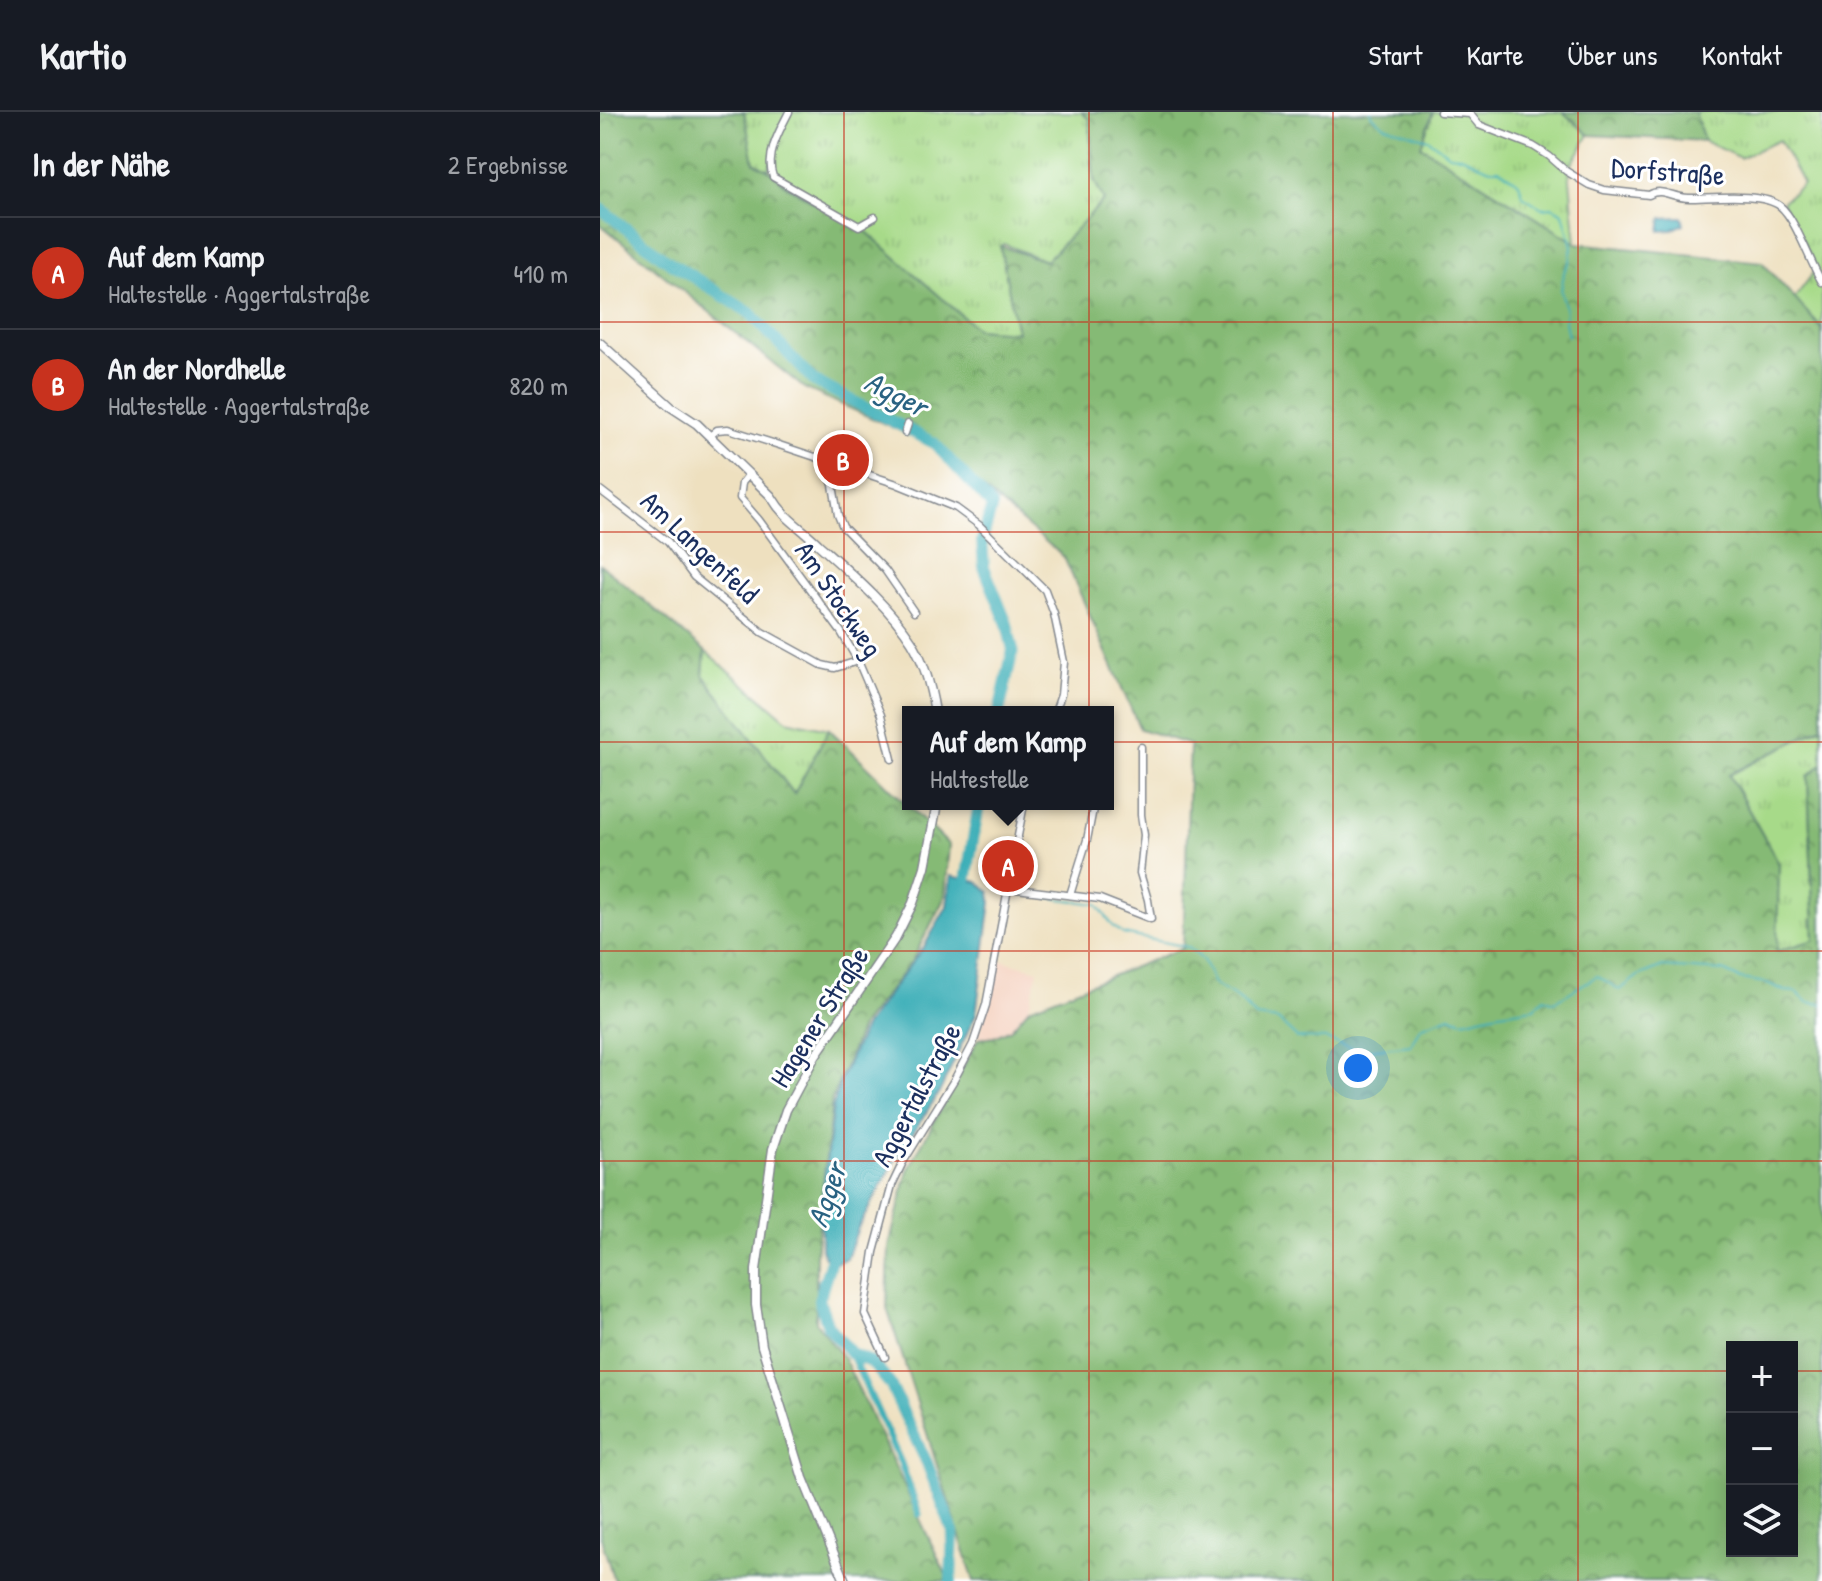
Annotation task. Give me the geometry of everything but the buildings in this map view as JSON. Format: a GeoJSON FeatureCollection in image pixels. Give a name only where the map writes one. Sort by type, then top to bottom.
{"type":"FeatureCollection","features":[{"type":"Feature","properties":{"kind":"main road"},"geometry":{"type":"LineString","coordinates":[[600,343],[671,407],[710,436],[771,496],[789,520],[815,540],[903,629],[925,670],[934,706]]}},
{"type":"Feature","properties":{"kind":"main road","name":"Hagener Straße"},"geometry":{"type":"LineString","coordinates":[[845,1581],[803,1478],[762,1346],[756,1305],[756,1270],[773,1149],[786,1110],[815,1056],[896,937],[913,903],[925,867],[936,810]]}},
{"type":"Feature","properties":{"kind":"street"},"geometry":{"type":"LineString","coordinates":[[789,112],[775,140],[770,168],[773,177],[859,226],[875,217]]}},
{"type":"Feature","properties":{"kind":"street","name":"Dorfstraße"},"geometry":{"type":"LineString","coordinates":[[1440,112],[1470,114],[1479,125],[1533,146],[1589,185],[1604,190],[1649,195],[1663,191],[1673,198],[1713,196],[1764,199],[1780,206],[1799,235],[1810,263],[1822,282]]}},
{"type":"Feature","properties":{"kind":"street"},"geometry":{"type":"LineString","coordinates":[[905,433],[908,424]]}},
{"type":"Feature","properties":{"kind":"street"},"geometry":{"type":"LineString","coordinates":[[710,436],[717,430],[728,429],[897,484],[956,508],[979,525],[1045,590],[1054,614],[1064,662],[1057,706]]}},
{"type":"Feature","properties":{"kind":"street"},"geometry":{"type":"LineString","coordinates":[[824,460],[843,527],[885,570],[914,612]]}},
{"type":"Feature","properties":{"kind":"street","name":"Am Stockweg"},"geometry":{"type":"LineString","coordinates":[[749,474],[742,483],[740,498],[841,632],[858,661],[881,715],[892,759]]}},
{"type":"Feature","properties":{"kind":"street","name":"Am Langenfeld"},"geometry":{"type":"LineString","coordinates":[[600,490],[668,542],[694,577],[762,632],[822,665],[835,668],[858,661]]}},
{"type":"Feature","properties":{"kind":"street"},"geometry":{"type":"LineString","coordinates":[[1008,888],[1113,903],[1151,919],[1140,873],[1144,835],[1141,747]]}},
{"type":"Feature","properties":{"kind":"street","name":"Aggertalstraße"},"geometry":{"type":"LineString","coordinates":[[885,1357],[865,1314],[874,1252],[892,1185],[973,1044],[986,1005],[1023,810]]}},
{"type":"Feature","properties":{"kind":"street"},"geometry":{"type":"LineString","coordinates":[[1070,895],[1093,810]]}},
{"type":"Feature","properties":{"kind":"shaded area"},"geometry":{"type":"Polygon","coordinates":[[[997,959],[1038,970],[1029,1008],[1011,1029],[994,1037],[978,1039],[997,959]]]}},
{"type":"Feature","properties":{"kind":"green space"},"geometry":{"type":"Polygon","coordinates":[[[600,112],[744,112],[754,162],[769,170],[788,187],[868,233],[977,329],[1017,332],[1000,246],[1046,261],[1104,200],[1094,180],[1089,119],[1081,112],[1433,112],[1421,146],[1576,243],[1762,262],[1822,329],[1822,727],[1729,775],[1779,864],[1777,951],[1814,940],[1808,776],[1822,764],[1822,1581],[974,1581],[887,1308],[889,1246],[908,1170],[978,1039],[994,1037],[1011,1029],[1029,1008],[1183,948],[1190,745],[1140,729],[1064,557],[930,444],[804,388],[600,224],[600,112]]]}},
{"type":"Feature","properties":{"kind":"green space"},"geometry":{"type":"Polygon","coordinates":[[[744,112],[788,112],[775,139],[769,170],[753,162],[744,112]]]}},
{"type":"Feature","properties":{"kind":"green space"},"geometry":{"type":"Polygon","coordinates":[[[790,112],[1081,112],[1089,119],[1094,180],[1105,200],[1046,261],[1004,244],[1001,246],[1017,333],[976,329],[868,233],[774,176],[773,151],[790,112]]]}},
{"type":"Feature","properties":{"kind":"green space"},"geometry":{"type":"Polygon","coordinates":[[[1433,112],[1563,112],[1589,135],[1569,169],[1576,243],[1421,146],[1433,112]]]}},
{"type":"Feature","properties":{"kind":"green space"},"geometry":{"type":"Polygon","coordinates":[[[1563,112],[1695,112],[1704,141],[1589,135],[1563,112]]]}},
{"type":"Feature","properties":{"kind":"green space"},"geometry":{"type":"Polygon","coordinates":[[[1695,112],[1822,112],[1822,329],[1794,299],[1817,268],[1782,202],[1803,184],[1779,140],[1740,158],[1704,141],[1695,112]]]}},
{"type":"Feature","properties":{"kind":"green space"},"geometry":{"type":"Polygon","coordinates":[[[600,564],[705,651],[703,675],[794,794],[829,729],[902,800],[902,810],[913,810],[949,845],[945,897],[912,961],[862,1025],[832,1099],[816,1255],[816,1322],[845,1360],[949,1581],[614,1581],[600,1534],[600,564]]]}},
{"type":"Feature","properties":{"kind":"green space"},"geometry":{"type":"Polygon","coordinates":[[[705,651],[787,720],[829,729],[795,795],[703,675],[705,651]]]}},
{"type":"Feature","properties":{"kind":"green space"},"geometry":{"type":"Polygon","coordinates":[[[1822,727],[1822,764],[1808,776],[1814,941],[1776,952],[1779,864],[1729,775],[1822,727]]]}},
{"type":"Feature","properties":{"kind":"water"},"geometry":{"type":"Polygon","coordinates":[[[1682,217],[1684,224],[1660,231],[1662,218],[1682,217]]]}},
{"type":"Feature","properties":{"kind":"water"},"geometry":{"type":"Polygon","coordinates":[[[951,876],[978,882],[990,892],[976,1014],[940,1091],[895,1161],[858,1228],[847,1258],[829,1266],[821,1249],[822,1196],[833,1107],[841,1079],[865,1026],[925,945],[947,906],[951,876]]]}},
{"type":"Feature","properties":{"kind":"waterway"},"geometry":{"type":"LineString","coordinates":[[1371,112],[1385,126],[1428,139],[1449,155],[1461,156],[1490,169],[1499,169],[1519,183],[1523,196],[1542,208],[1552,207],[1563,213],[1572,246],[1561,291],[1568,336]]}},
{"type":"Feature","properties":{"kind":"waterway","name":"Agger"},"geometry":{"type":"LineString","coordinates":[[600,208],[665,259],[750,313],[814,381],[934,443],[992,506],[982,541],[984,567],[1007,624],[1013,650],[1000,706]]}},
{"type":"Feature","properties":{"kind":"waterway","name":"Agger"},"geometry":{"type":"LineString","coordinates":[[964,893],[978,810]]}},
{"type":"Feature","properties":{"kind":"waterway"},"geometry":{"type":"LineString","coordinates":[[1038,896],[1097,904],[1123,934],[1188,947],[1203,960],[1214,984],[1240,1000],[1256,1017],[1278,1020],[1297,1038],[1326,1039],[1358,1051],[1411,1045],[1420,1027],[1450,1016],[1463,1021],[1534,1008],[1544,998],[1554,1002],[1597,976],[1620,990],[1638,976],[1661,967],[1723,971],[1740,979],[1797,992],[1807,1002],[1822,1004]]}},
{"type":"Feature","properties":{"kind":"waterway","name":"Agger"},"geometry":{"type":"LineString","coordinates":[[833,1253],[819,1300],[828,1326],[851,1353],[872,1363],[890,1384],[927,1463],[953,1532],[951,1581]]}},
{"type":"Feature","properties":{"kind":"waterway"},"geometry":{"type":"LineString","coordinates":[[851,1353],[901,1463],[919,1514]]}},
{"type":"Feature","properties":{"kind":"place","name":"An der Nordhelle"},"geometry":{"type":"Point","coordinates":[843,460]}},
{"type":"Feature","properties":{"kind":"place","name":"Auf dem Kamp"},"geometry":{"type":"Point","coordinates":[1008,866]}}]}
